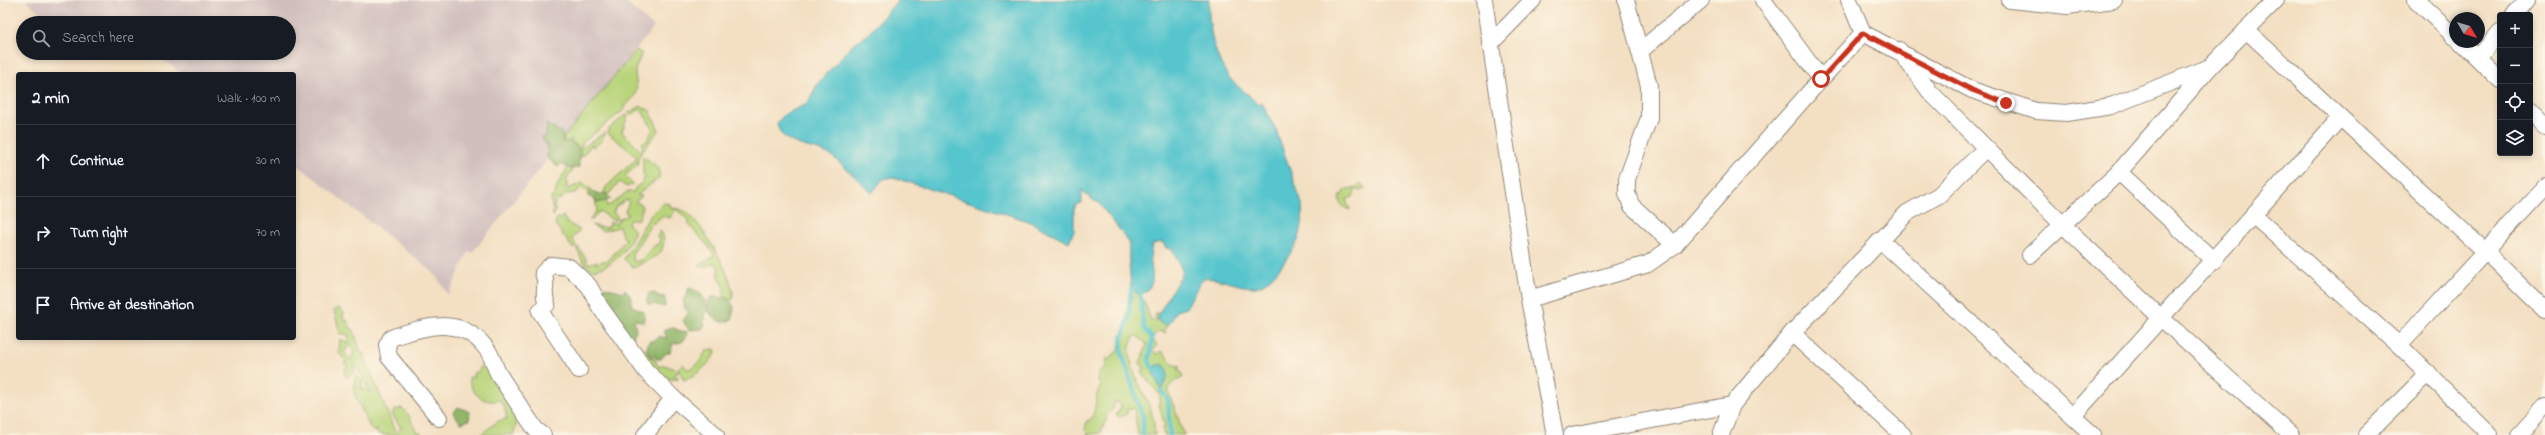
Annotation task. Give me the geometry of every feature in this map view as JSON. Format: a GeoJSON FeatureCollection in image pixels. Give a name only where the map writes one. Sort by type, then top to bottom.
{"type":"FeatureCollection","features":[{"type":"Feature","properties":{"kind":"street"},"geometry":{"type":"LineString","coordinates":[[1484,0],[1529,299],[1555,435]]}},
{"type":"Feature","properties":{"kind":"street"},"geometry":{"type":"LineString","coordinates":[[1490,44],[1533,0]]}},
{"type":"Feature","properties":{"kind":"street"},"geometry":{"type":"LineString","coordinates":[[1640,51],[1700,0]]}},
{"type":"Feature","properties":{"kind":"street"},"geometry":{"type":"LineString","coordinates":[[1763,0],[1821,79]]}},
{"type":"Feature","properties":{"kind":"street"},"geometry":{"type":"LineString","coordinates":[[1849,0],[1863,33],[1899,50],[1972,90],[2036,111],[2067,113],[2111,106],[2210,67]]}},
{"type":"Feature","properties":{"kind":"street"},"geometry":{"type":"LineString","coordinates":[[2010,0],[2067,6],[2114,0]]}},
{"type":"Feature","properties":{"kind":"street"},"geometry":{"type":"LineString","coordinates":[[2030,255],[2119,172],[2210,67],[2276,0]]}},
{"type":"Feature","properties":{"kind":"street"},"geometry":{"type":"LineString","coordinates":[[2416,0],[2449,30]]}},
{"type":"Feature","properties":{"kind":"street"},"geometry":{"type":"LineString","coordinates":[[2517,12],[2527,0]]}},
{"type":"Feature","properties":{"kind":"street"},"geometry":{"type":"LineString","coordinates":[[1625,1],[1649,86],[1649,118],[1627,179],[1627,193],[1631,205],[1675,245]]}},
{"type":"Feature","properties":{"kind":"street"},"geometry":{"type":"LineString","coordinates":[[2246,30],[2486,253],[2545,310]]}},
{"type":"Feature","properties":{"kind":"street"},"geometry":{"type":"LineString","coordinates":[[1529,299],[1648,264],[1675,245],[1863,33]]}},
{"type":"Feature","properties":{"kind":"street"},"geometry":{"type":"LineString","coordinates":[[2478,58],[2497,36]]}},
{"type":"Feature","properties":{"kind":"street"},"geometry":{"type":"LineString","coordinates":[[2467,48],[2497,77]]}},
{"type":"Feature","properties":{"kind":"street"},"geometry":{"type":"LineString","coordinates":[[1899,50],[1930,92],[2063,225],[2160,317],[2291,435]]}},
{"type":"Feature","properties":{"kind":"street"},"geometry":{"type":"LineString","coordinates":[[2533,113],[2545,126]]}},
{"type":"Feature","properties":{"kind":"street"},"geometry":{"type":"LineString","coordinates":[[2073,416],[2160,317],[2254,216],[2340,118]]}},
{"type":"Feature","properties":{"kind":"street"},"geometry":{"type":"LineString","coordinates":[[1721,435],[1732,405],[1792,333],[1906,213],[1946,189],[1986,148]]}},
{"type":"Feature","properties":{"kind":"street"},"geometry":{"type":"LineString","coordinates":[[2119,172],[2214,260]]}},
{"type":"Feature","properties":{"kind":"street"},"geometry":{"type":"LineString","coordinates":[[2400,345],[2545,187]]}},
{"type":"Feature","properties":{"kind":"street"},"geometry":{"type":"LineString","coordinates":[[2254,216],[2400,345],[2490,435]]}},
{"type":"Feature","properties":{"kind":"street"},"geometry":{"type":"LineString","coordinates":[[1880,240],[2093,435]]}},
{"type":"Feature","properties":{"kind":"street"},"geometry":{"type":"LineString","coordinates":[[580,370],[540,311],[547,304],[543,294],[546,281],[543,273],[551,265],[569,267],[589,286],[600,307],[646,371],[673,398],[716,435]]}},
{"type":"Feature","properties":{"kind":"street"},"geometry":{"type":"LineString","coordinates":[[440,418],[389,357],[387,345],[391,338],[433,325],[445,325],[472,334],[487,349],[498,372],[536,430],[543,435]]}},
{"type":"Feature","properties":{"kind":"street"},"geometry":{"type":"LineString","coordinates":[[1792,333],[1904,435]]}},
{"type":"Feature","properties":{"kind":"street"},"geometry":{"type":"LineString","coordinates":[[2366,435],[2429,374]]}},
{"type":"Feature","properties":{"kind":"street"},"geometry":{"type":"LineString","coordinates":[[645,435],[673,398]]}},
{"type":"Feature","properties":{"kind":"street"},"geometry":{"type":"LineString","coordinates":[[1572,435],[1732,405]]}},
{"type":"Feature","properties":{"kind":"street"},"geometry":{"type":"LineString","coordinates":[[2526,433],[2545,407]]}},
{"type":"Feature","properties":{"kind":"shaded area"},"geometry":{"type":"Polygon","coordinates":[[[25,0],[616,0],[621,4],[624,1],[654,27],[472,253],[469,251],[448,295],[434,273],[296,164],[296,72],[179,72],[164,60],[296,60],[296,16],[44,16],[25,0]]]}},
{"type":"Feature","properties":{"kind":"green space"},"geometry":{"type":"Polygon","coordinates":[[[636,50],[641,53],[635,69],[636,90],[633,98],[624,106],[625,109],[583,142],[580,149],[606,132],[601,141],[594,147],[591,145],[580,159],[575,144],[571,142],[572,139],[565,143],[563,142],[564,137],[636,50]]]}},
{"type":"Feature","properties":{"kind":"green space"},"geometry":{"type":"Polygon","coordinates":[[[641,106],[650,111],[659,130],[639,156],[637,165],[625,176],[633,184],[627,187],[619,182],[608,195],[604,192],[606,187],[636,159],[636,156],[608,133],[609,129],[625,115],[628,116],[622,132],[641,151],[643,147],[642,143],[647,141],[653,129],[642,111],[638,110],[632,115],[628,113],[641,106]]]}},
{"type":"Feature","properties":{"kind":"green space"},"geometry":{"type":"Polygon","coordinates":[[[547,124],[562,133],[563,142],[568,141],[577,146],[581,153],[579,157],[579,167],[571,169],[561,164],[558,167],[547,158],[548,147],[542,138],[546,135],[547,124]]]}},
{"type":"Feature","properties":{"kind":"green space"},"geometry":{"type":"Polygon","coordinates":[[[643,156],[659,168],[659,178],[637,195],[642,196],[635,202],[641,204],[642,209],[639,219],[630,220],[628,224],[634,230],[634,233],[623,252],[613,262],[593,270],[583,262],[576,247],[579,248],[589,264],[597,261],[596,264],[602,261],[608,261],[626,239],[623,237],[619,227],[603,231],[591,225],[606,228],[610,225],[610,222],[616,224],[619,219],[629,214],[625,212],[629,201],[626,200],[616,206],[613,213],[617,216],[617,219],[614,221],[600,211],[590,221],[589,220],[597,210],[595,199],[606,200],[607,206],[627,192],[634,192],[635,188],[644,181],[643,178],[647,177],[643,174],[643,156]]]}},
{"type":"Feature","properties":{"kind":"green space"},"geometry":{"type":"Polygon","coordinates":[[[575,166],[566,181],[569,184],[565,187],[568,189],[583,183],[593,191],[587,192],[582,187],[575,193],[566,194],[560,200],[556,199],[554,207],[556,211],[553,216],[551,197],[554,196],[558,184],[568,167],[575,166]]]}},
{"type":"Feature","properties":{"kind":"green space"},"geometry":{"type":"Polygon","coordinates":[[[1360,183],[1365,187],[1364,189],[1359,191],[1356,188],[1353,197],[1346,200],[1350,210],[1345,208],[1340,202],[1340,195],[1343,194],[1344,190],[1356,187],[1360,183]]]}},
{"type":"Feature","properties":{"kind":"green space"},"geometry":{"type":"Polygon","coordinates":[[[591,191],[600,194],[605,193],[611,199],[598,203],[595,199],[587,196],[591,191]]]}},
{"type":"Feature","properties":{"kind":"green space"},"geometry":{"type":"Polygon","coordinates":[[[664,203],[670,204],[671,209],[673,208],[679,209],[688,213],[702,229],[730,280],[733,291],[733,300],[726,299],[723,291],[725,288],[718,276],[718,265],[712,263],[705,267],[699,265],[714,256],[709,247],[689,225],[689,221],[676,209],[670,218],[662,216],[652,223],[632,254],[634,262],[641,260],[655,245],[658,245],[660,238],[657,237],[660,231],[664,242],[659,254],[635,267],[632,267],[624,259],[651,214],[664,203]]]}},
{"type":"Feature","properties":{"kind":"green space"},"geometry":{"type":"Polygon","coordinates":[[[563,216],[566,222],[580,230],[572,239],[576,245],[573,249],[555,224],[557,217],[559,219],[563,216]]]}},
{"type":"Feature","properties":{"kind":"green space"},"geometry":{"type":"Polygon","coordinates":[[[604,287],[624,292],[625,289],[631,297],[631,305],[644,312],[644,323],[637,320],[634,321],[636,330],[632,339],[624,328],[624,324],[608,308],[603,293],[604,287]]]}},
{"type":"Feature","properties":{"kind":"green space"},"geometry":{"type":"Polygon","coordinates":[[[690,288],[701,293],[709,310],[708,301],[712,297],[728,298],[734,307],[732,319],[725,322],[716,320],[709,311],[703,315],[706,319],[703,321],[705,324],[702,329],[689,330],[683,321],[689,312],[685,309],[683,299],[690,288]]]}},
{"type":"Feature","properties":{"kind":"green space"},"geometry":{"type":"Polygon","coordinates":[[[1131,289],[1141,294],[1151,320],[1156,321],[1155,314],[1159,312],[1158,321],[1164,325],[1170,323],[1164,330],[1166,333],[1159,331],[1152,338],[1157,345],[1153,350],[1157,354],[1162,351],[1174,365],[1180,366],[1178,370],[1181,371],[1183,378],[1177,379],[1169,387],[1169,393],[1184,435],[1164,435],[1163,428],[1165,427],[1159,404],[1160,395],[1142,373],[1144,367],[1140,364],[1147,344],[1136,335],[1131,343],[1131,362],[1151,411],[1155,435],[1138,435],[1134,408],[1127,409],[1127,414],[1118,417],[1116,414],[1120,410],[1121,405],[1115,401],[1113,409],[1107,414],[1106,422],[1100,433],[1087,435],[1088,433],[1085,430],[1087,420],[1089,421],[1094,413],[1097,395],[1101,385],[1098,381],[1098,373],[1107,364],[1106,359],[1109,359],[1116,352],[1119,352],[1121,337],[1129,316],[1131,289]]]}},
{"type":"Feature","properties":{"kind":"green space"},"geometry":{"type":"Polygon","coordinates":[[[654,292],[658,296],[665,297],[665,307],[653,304],[651,306],[646,302],[649,293],[654,292]]]}},
{"type":"Feature","properties":{"kind":"green space"},"geometry":{"type":"Polygon","coordinates":[[[339,308],[344,313],[343,317],[345,321],[347,320],[350,328],[353,329],[361,353],[363,353],[396,434],[401,428],[392,414],[395,410],[402,408],[408,414],[417,433],[420,432],[422,435],[383,435],[377,433],[377,429],[375,432],[371,429],[355,396],[354,377],[356,375],[362,382],[362,390],[366,389],[370,392],[372,390],[367,387],[363,376],[353,364],[355,372],[347,377],[344,374],[347,366],[344,363],[347,362],[339,353],[340,339],[346,341],[347,348],[344,353],[351,360],[354,352],[348,342],[348,334],[340,334],[334,310],[339,308]]]}},
{"type":"Feature","properties":{"kind":"green space"},"geometry":{"type":"Polygon","coordinates":[[[672,327],[682,332],[686,331],[688,335],[682,342],[673,344],[670,352],[666,353],[661,359],[656,359],[656,356],[650,356],[647,348],[649,341],[654,341],[659,336],[667,338],[664,330],[672,327]]]}},
{"type":"Feature","properties":{"kind":"green space"},"geometry":{"type":"Polygon","coordinates":[[[634,345],[642,346],[642,348],[647,350],[648,355],[651,358],[653,357],[659,367],[664,365],[678,370],[678,373],[673,375],[676,377],[678,376],[678,379],[672,379],[659,373],[634,345]]]}},
{"type":"Feature","properties":{"kind":"green space"},"geometry":{"type":"Polygon","coordinates":[[[715,349],[716,352],[714,356],[707,365],[684,380],[678,368],[683,364],[687,369],[694,367],[697,365],[706,350],[715,349]]]}},
{"type":"Feature","properties":{"kind":"green space"},"geometry":{"type":"Polygon","coordinates":[[[481,366],[487,366],[519,417],[513,435],[480,435],[497,422],[507,418],[504,406],[499,400],[488,401],[483,399],[475,393],[472,388],[469,377],[474,377],[473,373],[478,372],[481,366]]]}},
{"type":"Feature","properties":{"kind":"green space"},"geometry":{"type":"Polygon","coordinates":[[[458,407],[470,412],[469,420],[461,423],[453,413],[458,407]]]}},
{"type":"Feature","properties":{"kind":"water"},"geometry":{"type":"Polygon","coordinates":[[[898,0],[1209,0],[1209,20],[1213,42],[1221,63],[1232,81],[1257,104],[1262,103],[1276,130],[1302,204],[1302,227],[1298,240],[1291,252],[1274,275],[1256,287],[1242,286],[1215,279],[1202,279],[1186,308],[1176,311],[1170,323],[1164,325],[1158,321],[1158,315],[1183,272],[1172,249],[1166,248],[1162,242],[1153,244],[1151,252],[1151,284],[1147,290],[1140,295],[1131,289],[1129,242],[1098,202],[1094,201],[1082,190],[1082,202],[1076,205],[1074,210],[1074,231],[1069,242],[1028,221],[892,177],[883,179],[872,193],[833,157],[818,150],[792,142],[785,137],[780,131],[777,123],[785,114],[807,104],[818,83],[854,43],[867,35],[898,0]]]}},
{"type":"Feature","properties":{"kind":"water"},"geometry":{"type":"Polygon","coordinates":[[[1156,365],[1164,365],[1168,375],[1161,390],[1153,373],[1156,365]]]}},
{"type":"Feature","properties":{"kind":"waterway"},"geometry":{"type":"LineString","coordinates":[[1131,289],[1128,321],[1121,340],[1122,354],[1143,418],[1143,435]]}},
{"type":"Feature","properties":{"kind":"waterway"},"geometry":{"type":"LineString","coordinates":[[1140,295],[1144,328],[1152,338],[1149,361],[1153,369]]}},
{"type":"Feature","properties":{"kind":"waterway"},"geometry":{"type":"LineString","coordinates":[[1161,390],[1168,400],[1170,435]]}},
{"type":"Feature","properties":{"kind":"route"},"geometry":{"type":"LineString","coordinates":[[1821,79],[1863,33],[1899,50],[1972,90],[2006,103]]}}]}
